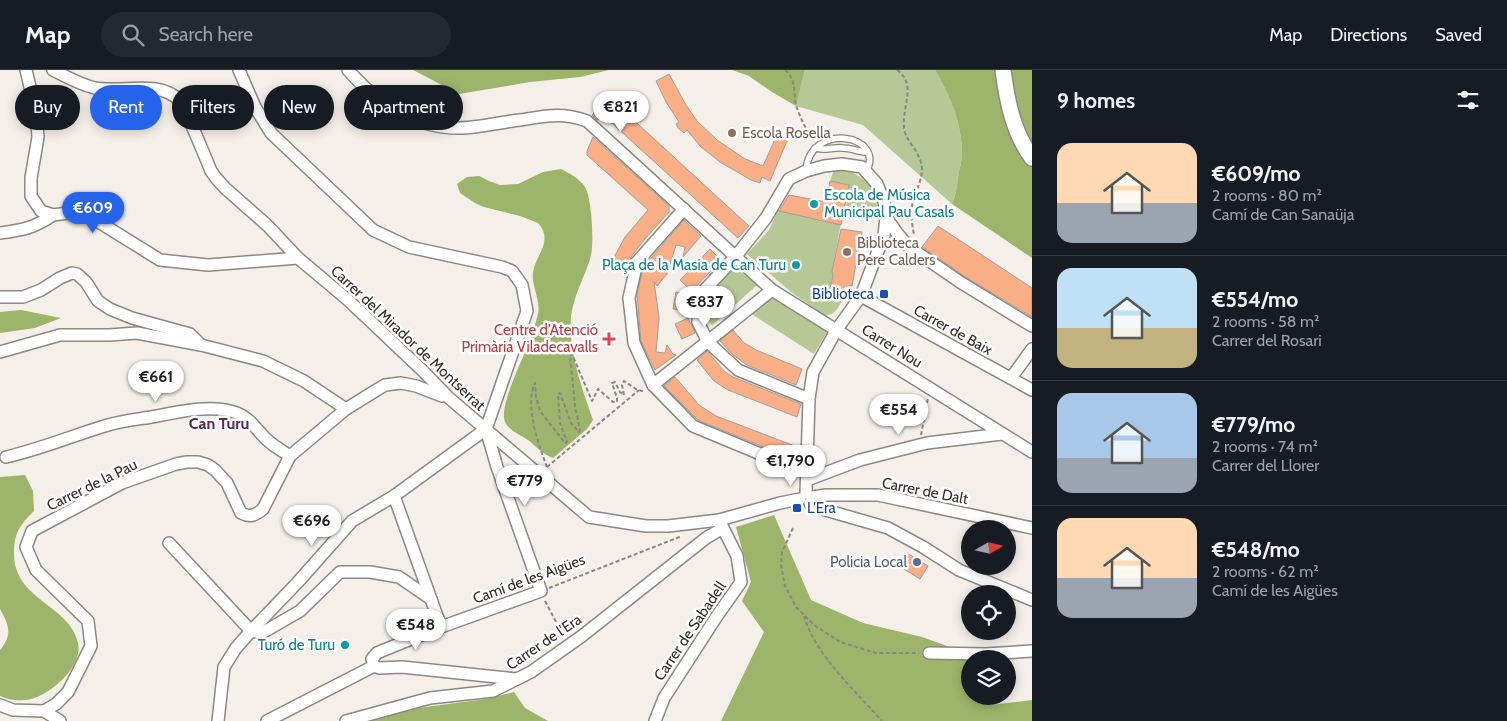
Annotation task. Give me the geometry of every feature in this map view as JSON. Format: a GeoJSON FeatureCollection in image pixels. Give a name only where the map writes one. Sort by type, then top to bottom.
{"type":"FeatureCollection","features":[{"type":"Feature","properties":{"kind":"street"},"geometry":{"type":"LineString","coordinates":[[26,70],[36,112],[38,137],[31,178],[32,196],[41,211],[53,215],[76,212],[94,219],[160,260],[208,265],[298,258]]}},
{"type":"Feature","properties":{"kind":"street","name":"Carrer del Mirador de Montserrat"},"geometry":{"type":"LineString","coordinates":[[53,70],[96,88],[156,88],[173,95],[186,110],[216,178],[224,188],[267,224],[298,258],[348,300],[449,398],[589,517],[646,526],[721,524],[780,503],[807,498]]}},
{"type":"Feature","properties":{"kind":"street"},"geometry":{"type":"LineString","coordinates":[[239,70],[255,107],[271,133],[373,230],[410,248],[502,267],[512,271],[522,285],[527,310],[486,430],[497,468],[541,592]]}},
{"type":"Feature","properties":{"kind":"street"},"geometry":{"type":"LineString","coordinates":[[348,70],[376,98],[404,116],[429,125],[460,128],[557,114],[574,116],[588,121],[772,290],[837,329]]}},
{"type":"Feature","properties":{"kind":"street"},"geometry":{"type":"LineString","coordinates":[[1003,70],[1014,125],[1019,138],[1032,158]]}},
{"type":"Feature","properties":{"kind":"street"},"geometry":{"type":"LineString","coordinates":[[809,398],[738,370],[708,342],[698,322],[699,302],[702,293],[736,256],[766,218],[789,179],[806,171],[824,166],[842,164],[862,167],[877,184],[884,201],[886,217],[884,235],[860,296],[837,329],[813,372],[809,398],[807,498],[822,509],[888,528],[959,570],[1032,600]]}},
{"type":"Feature","properties":{"kind":"street"},"geometry":{"type":"LineString","coordinates":[[684,209],[638,262],[629,298],[634,343],[651,389],[693,426],[807,474],[919,445],[1002,434]]}},
{"type":"Feature","properties":{"kind":"street"},"geometry":{"type":"LineString","coordinates":[[0,233],[38,225],[53,215]]}},
{"type":"Feature","properties":{"kind":"street"},"geometry":{"type":"LineString","coordinates":[[886,217],[909,247],[960,282],[1032,326]]}},
{"type":"Feature","properties":{"kind":"street"},"geometry":{"type":"LineString","coordinates":[[0,297],[23,297],[41,290],[60,278],[77,274],[86,282],[98,301],[110,309],[132,318],[190,334],[201,344]]}},
{"type":"Feature","properties":{"kind":"street"},"geometry":{"type":"LineString","coordinates":[[651,389],[772,290]]}},
{"type":"Feature","properties":{"kind":"street","name":"Carrer de Baix"},"geometry":{"type":"LineString","coordinates":[[860,296],[1032,390]]}},
{"type":"Feature","properties":{"kind":"street","name":"Carrer Nou"},"geometry":{"type":"LineString","coordinates":[[837,329],[1032,452]]}},
{"type":"Feature","properties":{"kind":"street"},"geometry":{"type":"LineString","coordinates":[[0,352],[60,335],[109,336],[137,333],[201,344],[263,361],[304,381],[346,410]]}},
{"type":"Feature","properties":{"kind":"street"},"geometry":{"type":"LineString","coordinates":[[1011,378],[1032,349]]}},
{"type":"Feature","properties":{"kind":"street","name":"Carrer de la Pau"},"geometry":{"type":"LineString","coordinates":[[44,711],[56,704],[68,692],[91,646],[88,621],[36,570],[26,547],[32,531],[122,483],[187,462],[198,462],[216,470],[227,483],[242,513],[246,516],[252,516],[262,509],[290,456],[346,410],[385,385],[408,383],[449,398]]}},
{"type":"Feature","properties":{"kind":"street"},"geometry":{"type":"LineString","coordinates":[[6,457],[127,420],[198,409],[238,413],[251,421],[266,439],[290,456]]}},
{"type":"Feature","properties":{"kind":"street"},"geometry":{"type":"LineString","coordinates":[[218,721],[224,667],[236,648],[251,631],[352,522],[394,496],[486,430]]}},
{"type":"Feature","properties":{"kind":"street","name":"Carrer de Dalt"},"geometry":{"type":"LineString","coordinates":[[807,498],[826,495],[878,495],[1032,528]]}},
{"type":"Feature","properties":{"kind":"street"},"geometry":{"type":"LineString","coordinates":[[394,496],[441,627]]}},
{"type":"Feature","properties":{"kind":"street","name":"Carrer de l'Era"},"geometry":{"type":"LineString","coordinates":[[346,721],[430,698],[493,691],[531,672],[568,646],[706,538],[721,524]]}},
{"type":"Feature","properties":{"kind":"street","name":"Carrer de Sabadell"},"geometry":{"type":"LineString","coordinates":[[655,721],[664,698],[741,582],[737,556],[721,524]]}},
{"type":"Feature","properties":{"kind":"street"},"geometry":{"type":"LineString","coordinates":[[170,543],[251,631],[262,634],[300,611],[340,572],[370,572],[399,577],[431,599]]}},
{"type":"Feature","properties":{"kind":"street","name":"Camí de les Aigües"},"geometry":{"type":"LineString","coordinates":[[374,666],[372,659],[376,653],[441,627],[541,592]]}},
{"type":"Feature","properties":{"kind":"street"},"geometry":{"type":"LineString","coordinates":[[929,653],[986,654],[1032,651]]}},
{"type":"Feature","properties":{"kind":"street"},"geometry":{"type":"LineString","coordinates":[[267,721],[374,666],[379,668],[402,667],[516,679]]}},
{"type":"Feature","properties":{"kind":"street"},"geometry":{"type":"LineString","coordinates":[[0,705],[12,710],[44,711],[60,721]]}},
{"type":"Feature","properties":{"kind":"lane"},"geometry":{"type":"LineString","coordinates":[[806,171],[810,153],[815,148],[829,140],[842,137],[856,140],[863,145],[870,161],[866,172]]}},
{"type":"Feature","properties":{"kind":"lane"},"geometry":{"type":"LineString","coordinates":[[815,148],[822,150],[845,148],[867,152]]}},
{"type":"Feature","properties":{"kind":"path"},"geometry":{"type":"LineString","coordinates":[[786,70],[794,82],[795,103],[815,148]]}},
{"type":"Feature","properties":{"kind":"path"},"geometry":{"type":"LineString","coordinates":[[897,70],[905,75],[909,87],[903,129],[920,158],[922,170],[911,206],[915,238],[909,247]]}},
{"type":"Feature","properties":{"kind":"path"},"geometry":{"type":"LineString","coordinates":[[579,432],[570,355],[572,354],[592,401],[598,389],[613,402],[617,402],[612,383],[615,382],[620,392],[624,394],[622,385],[624,381],[639,390]]}},
{"type":"Feature","properties":{"kind":"path"},"geometry":{"type":"LineString","coordinates":[[547,468],[538,442],[531,405],[532,389],[535,383],[540,411],[570,447]]}},
{"type":"Feature","properties":{"kind":"path"},"geometry":{"type":"LineString","coordinates":[[919,445],[930,388]]}},
{"type":"Feature","properties":{"kind":"path"},"geometry":{"type":"LineString","coordinates":[[545,472],[570,447],[639,390],[651,389]]}},
{"type":"Feature","properties":{"kind":"path"},"geometry":{"type":"LineString","coordinates":[[566,442],[560,423],[558,394],[560,394],[571,423],[583,437]]}},
{"type":"Feature","properties":{"kind":"path"},"geometry":{"type":"LineString","coordinates":[[793,528],[782,552],[781,565],[785,586],[796,607],[814,624],[840,642],[876,653],[929,653]]}},
{"type":"Feature","properties":{"kind":"path","name":"Camí de les Aigües"},"geometry":{"type":"LineString","coordinates":[[541,592],[684,535]]}},
{"type":"Feature","properties":{"kind":"path"},"geometry":{"type":"LineString","coordinates":[[541,592],[568,646]]}},
{"type":"Feature","properties":{"kind":"path"},"geometry":{"type":"LineString","coordinates":[[803,613],[807,627],[830,663],[882,721]]}},
{"type":"Feature","properties":{"kind":"green space"},"geometry":{"type":"Polygon","coordinates":[[[413,70],[609,70],[580,77],[530,82],[463,93],[463,85],[442,85],[413,70]]]}},
{"type":"Feature","properties":{"kind":"green space"},"geometry":{"type":"Polygon","coordinates":[[[732,70],[805,70],[796,106],[749,76],[732,70]]]}},
{"type":"Feature","properties":{"kind":"green space"},"geometry":{"type":"Polygon","coordinates":[[[805,70],[935,70],[946,90],[960,131],[962,160],[952,204],[863,125],[796,106],[805,70]]]}},
{"type":"Feature","properties":{"kind":"green space"},"geometry":{"type":"Polygon","coordinates":[[[935,70],[1032,70],[1032,258],[952,204],[962,160],[960,131],[946,90],[935,70]]]}},
{"type":"Feature","properties":{"kind":"green space"},"geometry":{"type":"Polygon","coordinates":[[[561,169],[571,174],[583,184],[591,210],[591,255],[573,305],[571,329],[577,369],[593,420],[587,429],[553,458],[509,428],[505,422],[504,415],[507,397],[530,341],[538,314],[539,309],[533,282],[533,272],[543,248],[543,230],[538,223],[475,203],[460,193],[457,184],[467,177],[479,176],[500,185],[518,184],[543,172],[561,169]]]}},
{"type":"Feature","properties":{"kind":"green space"},"geometry":{"type":"Polygon","coordinates":[[[844,169],[860,177],[870,186],[876,197],[879,214],[846,206],[849,185],[830,181],[834,170],[844,169]]]}},
{"type":"Feature","properties":{"kind":"green space","name":"Plaça de la Masia de Can Turu"},"geometry":{"type":"Polygon","coordinates":[[[778,210],[841,223],[828,296],[842,300],[838,308],[831,314],[825,316],[791,292],[747,254],[769,230],[778,210]]]}},
{"type":"Feature","properties":{"kind":"green space"},"geometry":{"type":"Polygon","coordinates":[[[734,265],[757,285],[712,326],[705,309],[707,301],[715,285],[734,265]]]}},
{"type":"Feature","properties":{"kind":"green space"},"geometry":{"type":"Polygon","coordinates":[[[773,296],[827,332],[814,354],[750,313],[773,296]]]}},
{"type":"Feature","properties":{"kind":"green space"},"geometry":{"type":"Polygon","coordinates":[[[21,310],[61,318],[35,328],[0,333],[0,312],[21,310]]]}},
{"type":"Feature","properties":{"kind":"green space"},"geometry":{"type":"Polygon","coordinates":[[[25,475],[33,491],[34,511],[16,535],[14,554],[16,569],[23,582],[32,592],[65,620],[73,630],[78,643],[78,651],[72,668],[52,689],[28,700],[18,700],[0,696],[0,650],[7,640],[8,630],[6,620],[0,609],[0,477],[25,475]]]}},
{"type":"Feature","properties":{"kind":"green space"},"geometry":{"type":"Polygon","coordinates":[[[774,515],[811,600],[863,623],[922,637],[961,651],[961,705],[1016,705],[1016,702],[1032,700],[1032,721],[721,721],[764,632],[742,601],[751,582],[736,527],[774,515]]]}},
{"type":"Feature","properties":{"kind":"green space"},"geometry":{"type":"Polygon","coordinates":[[[514,692],[525,708],[548,721],[372,721],[395,711],[486,699],[514,692]]]}},
{"type":"Feature","properties":{"kind":"building"},"geometry":{"type":"Polygon","coordinates":[[[669,74],[697,121],[717,140],[745,159],[763,166],[776,137],[787,141],[770,181],[762,177],[760,183],[751,180],[720,162],[700,146],[687,130],[684,133],[678,128],[676,124],[679,122],[666,102],[656,81],[669,74]]]}},
{"type":"Feature","properties":{"kind":"building"},"geometry":{"type":"Polygon","coordinates":[[[615,103],[749,226],[738,238],[603,115],[597,120],[592,115],[600,107],[605,112],[615,103]]]}},
{"type":"Feature","properties":{"kind":"building"},"geometry":{"type":"Polygon","coordinates":[[[593,137],[669,206],[669,212],[631,257],[627,269],[612,261],[625,237],[648,210],[587,155],[593,137]]]}},
{"type":"Feature","properties":{"kind":"building","name":"Escola de Música Municipal Pau Casals"},"geometry":{"type":"Polygon","coordinates":[[[830,181],[849,185],[841,225],[779,211],[789,195],[826,202],[830,181]]]}},
{"type":"Feature","properties":{"kind":"building"},"geometry":{"type":"Polygon","coordinates":[[[684,220],[701,236],[683,257],[685,247],[676,245],[667,274],[657,286],[654,281],[659,318],[656,352],[665,353],[667,345],[673,354],[676,355],[655,370],[641,341],[637,295],[646,264],[684,220]]]}},
{"type":"Feature","properties":{"kind":"building"},"geometry":{"type":"Polygon","coordinates":[[[938,226],[1032,288],[1032,317],[964,276],[922,247],[938,226]]]}},
{"type":"Feature","properties":{"kind":"building","name":"Biblioteca Pere Calders"},"geometry":{"type":"Polygon","coordinates":[[[841,229],[862,232],[852,286],[844,286],[842,300],[828,297],[841,229]]]}},
{"type":"Feature","properties":{"kind":"building"},"geometry":{"type":"Polygon","coordinates":[[[710,249],[721,260],[692,291],[680,280],[710,249]]]}},
{"type":"Feature","properties":{"kind":"building"},"geometry":{"type":"Polygon","coordinates":[[[676,292],[691,295],[688,311],[673,309],[676,292]]]}},
{"type":"Feature","properties":{"kind":"building"},"geometry":{"type":"Polygon","coordinates":[[[688,318],[695,333],[682,339],[675,324],[688,318]]]}},
{"type":"Feature","properties":{"kind":"building"},"geometry":{"type":"Polygon","coordinates":[[[733,330],[743,342],[756,350],[802,369],[796,385],[747,365],[733,355],[720,341],[733,330]]]}},
{"type":"Feature","properties":{"kind":"building"},"geometry":{"type":"Polygon","coordinates":[[[707,351],[725,372],[733,377],[801,404],[797,417],[728,390],[714,381],[697,360],[707,351]]]}},
{"type":"Feature","properties":{"kind":"building"},"geometry":{"type":"Polygon","coordinates":[[[675,377],[699,405],[716,416],[800,448],[798,457],[761,446],[698,420],[664,386],[675,377]]]}},
{"type":"Feature","properties":{"kind":"building"},"geometry":{"type":"Polygon","coordinates":[[[907,553],[928,566],[920,579],[899,566],[907,553]]]}},
{"type":"Feature","properties":{"kind":"place","name":"Escola Rosella"},"geometry":{"type":"Point","coordinates":[732,133]}},
{"type":"Feature","properties":{"kind":"place","name":"Escola de Música Municipal Pau Casals"},"geometry":{"type":"Point","coordinates":[814,204]}},
{"type":"Feature","properties":{"kind":"place","name":"Biblioteca Pere Calders"},"geometry":{"type":"Point","coordinates":[847,252]}},
{"type":"Feature","properties":{"kind":"place","name":"Plaça de la Masia de Can Turu"},"geometry":{"type":"Point","coordinates":[796,265]}},
{"type":"Feature","properties":{"kind":"place","name":"Biblioteca"},"geometry":{"type":"Point","coordinates":[884,294]}},
{"type":"Feature","properties":{"kind":"place","name":"Centre d'Atenció Primària Viladecavalls"},"geometry":{"type":"Point","coordinates":[609,339]}},
{"type":"Feature","properties":{"kind":"place","name":"L'Era"},"geometry":{"type":"Point","coordinates":[797,508]}},
{"type":"Feature","properties":{"kind":"place","name":"Policia Local"},"geometry":{"type":"Point","coordinates":[917,562]}},
{"type":"Feature","properties":{"kind":"place","name":"Turó de Turu"},"geometry":{"type":"Point","coordinates":[345,645]}},
{"type":"Feature","properties":{"kind":"district","name":"Can Turu"},"geometry":{"type":"Point","coordinates":[219,423]}}]}
